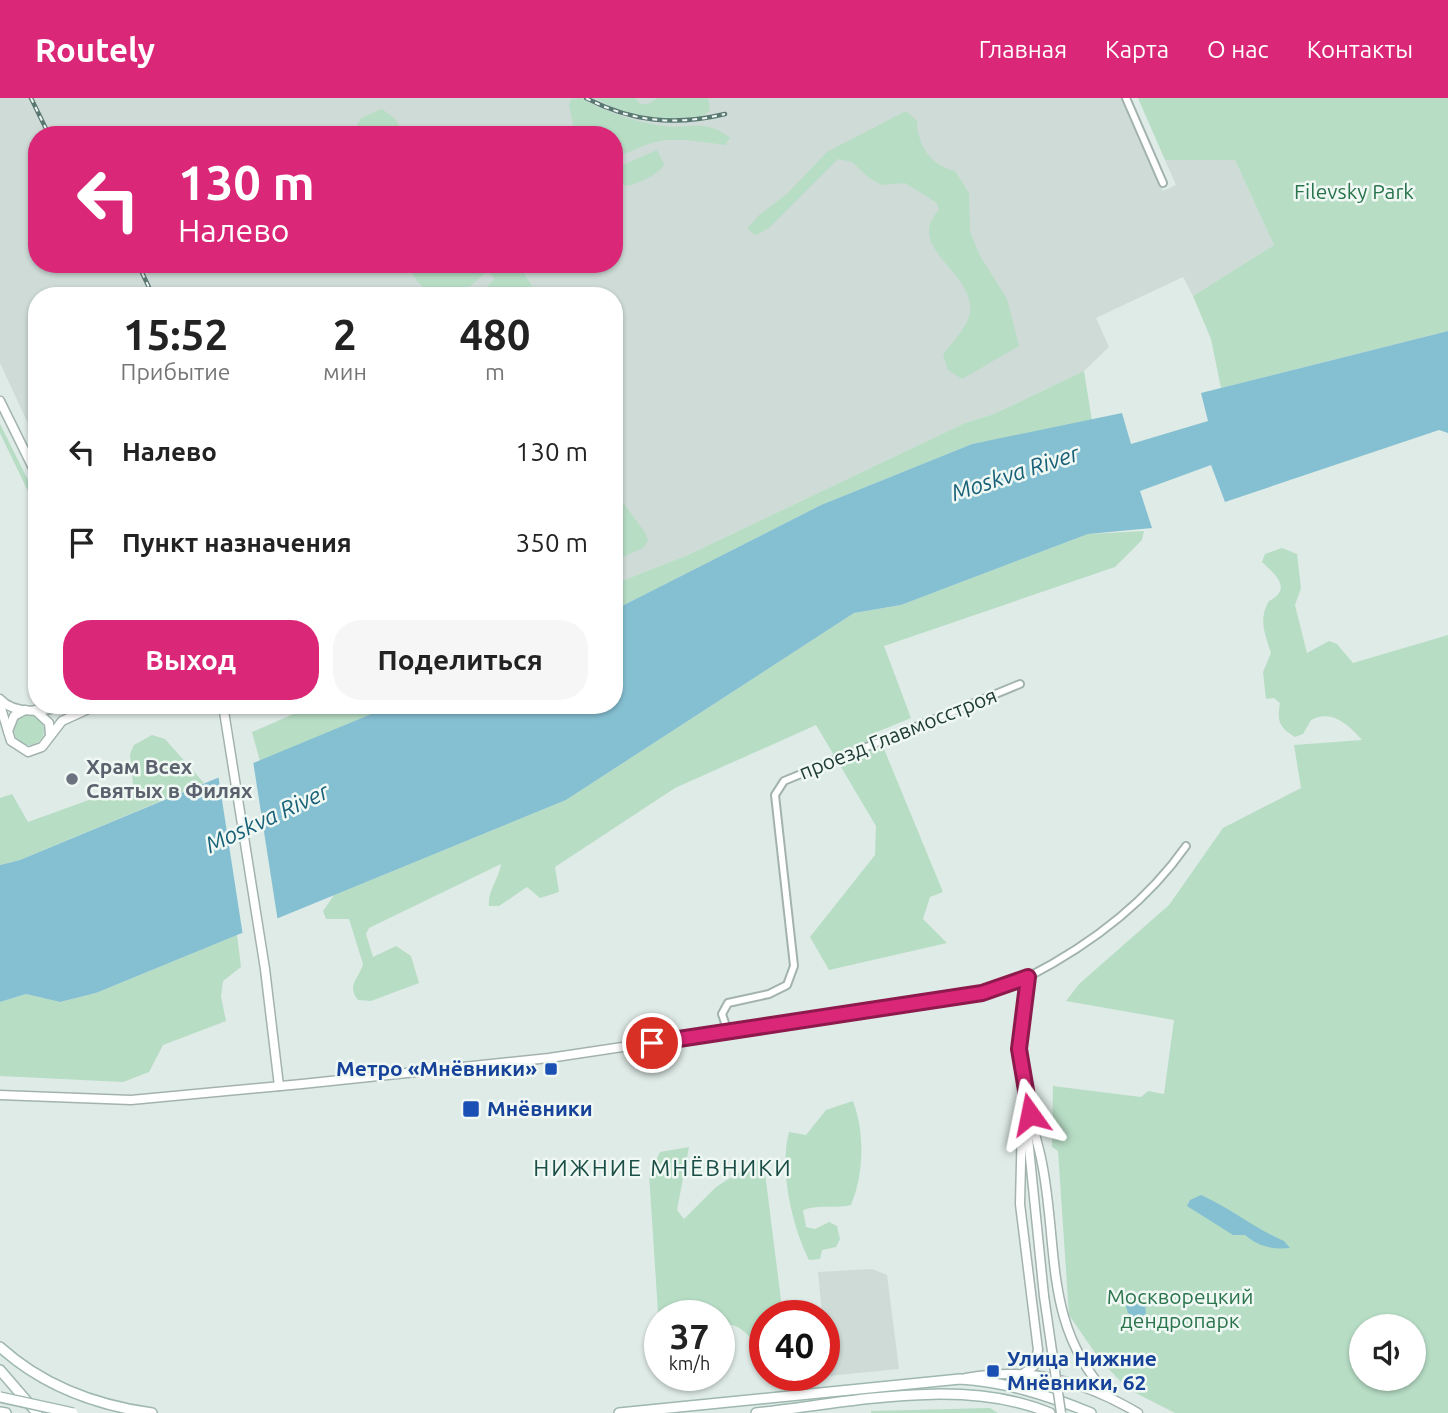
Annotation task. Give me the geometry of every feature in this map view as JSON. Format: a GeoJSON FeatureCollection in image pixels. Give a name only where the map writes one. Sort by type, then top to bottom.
{"type":"FeatureCollection","features":[{"type":"Feature","properties":{"kind":"main road"},"geometry":{"type":"LineString","coordinates":[[0,1347],[33,1373],[78,1396],[152,1413]]}},
{"type":"Feature","properties":{"kind":"main road"},"geometry":{"type":"LineString","coordinates":[[0,1370],[37,1413]]}},
{"type":"Feature","properties":{"kind":"main road"},"geometry":{"type":"LineString","coordinates":[[619,1413],[683,1410],[960,1379],[1014,1386],[1045,1394],[1091,1413]]}},
{"type":"Feature","properties":{"kind":"main road"},"geometry":{"type":"LineString","coordinates":[[756,1413],[961,1395],[1012,1401],[1050,1413]]}},
{"type":"Feature","properties":{"kind":"main road"},"geometry":{"type":"LineString","coordinates":[[0,1397],[73,1413]]}},
{"type":"Feature","properties":{"kind":"main road"},"geometry":{"type":"LineString","coordinates":[[0,1412],[6,1413]]}},
{"type":"Feature","properties":{"kind":"street"},"geometry":{"type":"LineString","coordinates":[[1126,98],[1163,183]]}},
{"type":"Feature","properties":{"kind":"street"},"geometry":{"type":"LineString","coordinates":[[0,401],[28,458]]}},
{"type":"Feature","properties":{"kind":"street","name":"проезд Главмосстроя"},"geometry":{"type":"LineString","coordinates":[[728,1032],[722,1014],[728,1003],[769,994],[788,985],[793,966],[775,795],[784,781],[1020,684]]}},
{"type":"Feature","properties":{"kind":"street"},"geometry":{"type":"LineString","coordinates":[[0,699],[9,707],[28,710]]}},
{"type":"Feature","properties":{"kind":"street"},"geometry":{"type":"LineString","coordinates":[[0,705],[9,736],[15,746],[28,752],[42,747],[62,721],[77,714]]}},
{"type":"Feature","properties":{"kind":"street"},"geometry":{"type":"LineString","coordinates":[[9,736],[10,720],[18,713],[28,711]]}},
{"type":"Feature","properties":{"kind":"street"},"geometry":{"type":"LineString","coordinates":[[37,714],[49,723],[50,735]]}},
{"type":"Feature","properties":{"kind":"street"},"geometry":{"type":"LineString","coordinates":[[225,714],[265,969],[279,1086]]}},
{"type":"Feature","properties":{"kind":"street"},"geometry":{"type":"LineString","coordinates":[[0,1095],[131,1100],[539,1059],[982,993],[1028,977],[1092,941],[1165,876],[1186,846]]}},
{"type":"Feature","properties":{"kind":"street"},"geometry":{"type":"LineString","coordinates":[[1028,977],[1019,1049],[1044,1296],[1061,1413]]}},
{"type":"Feature","properties":{"kind":"street"},"geometry":{"type":"LineString","coordinates":[[1023,1089],[1020,1204],[1038,1350],[1034,1366],[1024,1373]]}},
{"type":"Feature","properties":{"kind":"street"},"geometry":{"type":"LineString","coordinates":[[1023,1089],[1042,1163],[1061,1314],[1087,1373],[1108,1395]]}},
{"type":"Feature","properties":{"kind":"street"},"geometry":{"type":"LineString","coordinates":[[960,1379],[997,1372],[1024,1373],[1069,1381],[1108,1395],[1139,1413]]}},
{"type":"Feature","properties":{"kind":"shaded area"},"geometry":{"type":"Polygon","coordinates":[[[0,98],[1123,98],[1163,191],[1176,185],[1165,160],[1235,160],[1274,245],[1193,296],[1183,277],[1096,318],[1109,347],[1084,371],[994,414],[965,423],[688,555],[623,580],[623,287],[28,287],[28,424],[0,363],[0,98]]]}},
{"type":"Feature","properties":{"kind":"shaded area"},"geometry":{"type":"Polygon","coordinates":[[[872,1269],[887,1275],[899,1369],[840,1375],[840,1300],[821,1300],[818,1272],[872,1269]]]}},
{"type":"Feature","properties":{"kind":"green space"},"geometry":{"type":"Polygon","coordinates":[[[580,98],[608,111],[657,125],[712,128],[730,138],[725,145],[688,140],[660,141],[623,154],[623,126],[573,126],[569,105],[571,99],[580,98]]]}},
{"type":"Feature","properties":{"kind":"green space"},"geometry":{"type":"Polygon","coordinates":[[[595,98],[635,98],[640,104],[648,104],[658,98],[708,98],[710,110],[698,118],[669,123],[637,117],[595,98]]]}},
{"type":"Feature","properties":{"kind":"green space","name":"Filevsky Park"},"geometry":{"type":"Polygon","coordinates":[[[1138,98],[1448,98],[1448,331],[1221,388],[1211,339],[1193,296],[1274,245],[1235,160],[1165,160],[1138,98]]]}},
{"type":"Feature","properties":{"kind":"green space"},"geometry":{"type":"Polygon","coordinates":[[[382,109],[399,126],[357,126],[361,118],[382,109]]]}},
{"type":"Feature","properties":{"kind":"green space"},"geometry":{"type":"Polygon","coordinates":[[[906,111],[917,121],[920,138],[927,153],[939,164],[955,171],[969,193],[970,232],[980,256],[1007,299],[1019,346],[962,379],[948,370],[943,355],[969,318],[969,298],[963,285],[935,248],[930,236],[930,224],[939,210],[937,203],[905,183],[882,185],[869,178],[852,162],[838,159],[769,228],[756,235],[747,229],[759,215],[788,193],[827,152],[906,111]]]}},
{"type":"Feature","properties":{"kind":"green space"},"geometry":{"type":"Polygon","coordinates":[[[657,150],[664,165],[642,181],[626,186],[623,184],[623,165],[657,150]]]}},
{"type":"Feature","properties":{"kind":"green space"},"geometry":{"type":"Polygon","coordinates":[[[486,273],[469,287],[423,287],[412,274],[486,273]]]}},
{"type":"Feature","properties":{"kind":"green space"},"geometry":{"type":"Polygon","coordinates":[[[490,273],[524,273],[532,287],[486,287],[495,279],[490,273]]]}},
{"type":"Feature","properties":{"kind":"green space"},"geometry":{"type":"Polygon","coordinates":[[[1084,371],[1092,421],[972,444],[821,505],[623,605],[623,580],[688,555],[965,423],[994,414],[1084,371]]]}},
{"type":"Feature","properties":{"kind":"green space"},"geometry":{"type":"Polygon","coordinates":[[[0,424],[28,480],[28,491],[0,433],[0,424]]]}},
{"type":"Feature","properties":{"kind":"green space"},"geometry":{"type":"Polygon","coordinates":[[[623,502],[646,534],[648,541],[643,548],[623,557],[623,502]]]}},
{"type":"Feature","properties":{"kind":"green space"},"geometry":{"type":"Polygon","coordinates":[[[1144,531],[1142,540],[1115,567],[884,646],[911,718],[877,732],[943,892],[930,897],[923,919],[947,943],[829,970],[810,937],[875,855],[876,826],[816,725],[675,788],[555,867],[559,892],[540,898],[527,887],[499,906],[489,906],[501,864],[369,928],[366,934],[373,957],[396,946],[411,956],[419,983],[371,1001],[358,1000],[355,995],[353,986],[363,964],[349,919],[326,919],[323,911],[334,895],[566,800],[854,613],[901,605],[1088,534],[1144,531]]]}},
{"type":"Feature","properties":{"kind":"green space","name":"Москворецкий дендропарк"},"geometry":{"type":"Polygon","coordinates":[[[1282,548],[1297,554],[1301,588],[1295,605],[1307,653],[1329,641],[1337,644],[1353,663],[1448,635],[1448,1413],[1175,1413],[1128,1389],[1100,1360],[1069,1315],[1058,1151],[1052,1147],[1053,1086],[1141,1097],[1148,1091],[1164,1094],[1174,1020],[1066,1001],[1079,984],[1169,905],[1223,828],[1301,788],[1294,745],[1362,740],[1346,724],[1326,716],[1311,720],[1303,734],[1295,737],[1280,723],[1280,703],[1274,698],[1266,699],[1263,672],[1271,653],[1264,627],[1264,614],[1269,601],[1280,592],[1281,587],[1276,576],[1262,562],[1265,554],[1282,548]]]}},
{"type":"Feature","properties":{"kind":"green space"},"geometry":{"type":"Polygon","coordinates":[[[293,714],[372,714],[260,761],[252,732],[293,714]]]}},
{"type":"Feature","properties":{"kind":"green space"},"geometry":{"type":"Polygon","coordinates":[[[29,715],[40,719],[44,730],[40,741],[29,745],[18,741],[14,730],[18,719],[29,715]]]}},
{"type":"Feature","properties":{"kind":"green space"},"geometry":{"type":"Polygon","coordinates":[[[152,735],[165,739],[204,783],[20,860],[0,865],[0,798],[12,794],[28,822],[133,784],[130,754],[134,745],[152,735]]]}},
{"type":"Feature","properties":{"kind":"green space"},"geometry":{"type":"Polygon","coordinates":[[[237,935],[241,967],[223,981],[221,997],[226,1021],[163,1045],[149,1072],[123,1082],[0,1076],[0,1002],[26,994],[60,1002],[96,993],[237,935]]]}},
{"type":"Feature","properties":{"kind":"green space"},"geometry":{"type":"Polygon","coordinates":[[[853,1101],[861,1140],[861,1167],[855,1193],[851,1205],[803,1210],[806,1227],[815,1229],[829,1222],[837,1226],[840,1239],[836,1247],[822,1250],[820,1259],[809,1260],[797,1231],[786,1180],[789,1132],[806,1135],[826,1110],[853,1101]]]}},
{"type":"Feature","properties":{"kind":"green space"},"geometry":{"type":"Polygon","coordinates":[[[689,1147],[677,1210],[684,1219],[716,1187],[763,1157],[781,1300],[749,1300],[749,1336],[735,1326],[735,1300],[657,1300],[649,1174],[660,1152],[689,1147]]]}},
{"type":"Feature","properties":{"kind":"green space"},"geometry":{"type":"Polygon","coordinates":[[[990,1408],[998,1413],[871,1413],[871,1411],[990,1408]]]}},
{"type":"Feature","properties":{"kind":"water","name":"Moskva River"},"geometry":{"type":"Polygon","coordinates":[[[1448,331],[1448,433],[1439,430],[1225,502],[1211,465],[1140,491],[1152,528],[1088,534],[901,605],[854,613],[566,800],[96,993],[60,1002],[26,994],[0,1002],[0,865],[20,860],[371,714],[623,714],[623,605],[821,505],[972,444],[1122,413],[1131,444],[1208,421],[1201,393],[1448,331]]]}},
{"type":"Feature","properties":{"kind":"water"},"geometry":{"type":"Polygon","coordinates":[[[1201,1195],[1284,1241],[1290,1248],[1271,1248],[1245,1235],[1233,1235],[1187,1206],[1190,1200],[1201,1195]]]}},
{"type":"Feature","properties":{"kind":"water"},"geometry":{"type":"Polygon","coordinates":[[[1129,1299],[1145,1305],[1146,1314],[1136,1318],[1128,1313],[1125,1303],[1129,1299]]]}},
{"type":"Feature","properties":{"kind":"pier"},"geometry":{"type":"Polygon","coordinates":[[[253,761],[278,922],[243,936],[218,774],[253,761]]]}},
{"type":"Feature","properties":{"kind":"railway"},"geometry":{"type":"LineString","coordinates":[[31,98],[45,126]]}},
{"type":"Feature","properties":{"kind":"railway"},"geometry":{"type":"LineString","coordinates":[[586,98],[620,112],[654,120],[689,120],[725,114]]}},
{"type":"Feature","properties":{"kind":"railway"},"geometry":{"type":"LineString","coordinates":[[142,273],[149,287]]}},
{"type":"Feature","properties":{"kind":"place","name":"Храм Всех Святых в Филях"},"geometry":{"type":"Point","coordinates":[72,779]}},
{"type":"Feature","properties":{"kind":"place","name":"Метро «Мнёвники»"},"geometry":{"type":"Point","coordinates":[551,1069]}},
{"type":"Feature","properties":{"kind":"place","name":"Мнёвники"},"geometry":{"type":"Point","coordinates":[471,1109]}},
{"type":"Feature","properties":{"kind":"place","name":"Улица Нижние Мнёвники, 62"},"geometry":{"type":"Point","coordinates":[993,1371]}},
{"type":"Feature","properties":{"kind":"district","name":"НИЖНИЕ МНЁВНИКИ"},"geometry":{"type":"Point","coordinates":[663,1168]}},
{"type":"Feature","properties":{"kind":"route"},"geometry":{"type":"LineString","coordinates":[[652,1043],[982,993],[1028,977],[1019,1049],[1023,1089],[1030,1114]]}}]}
